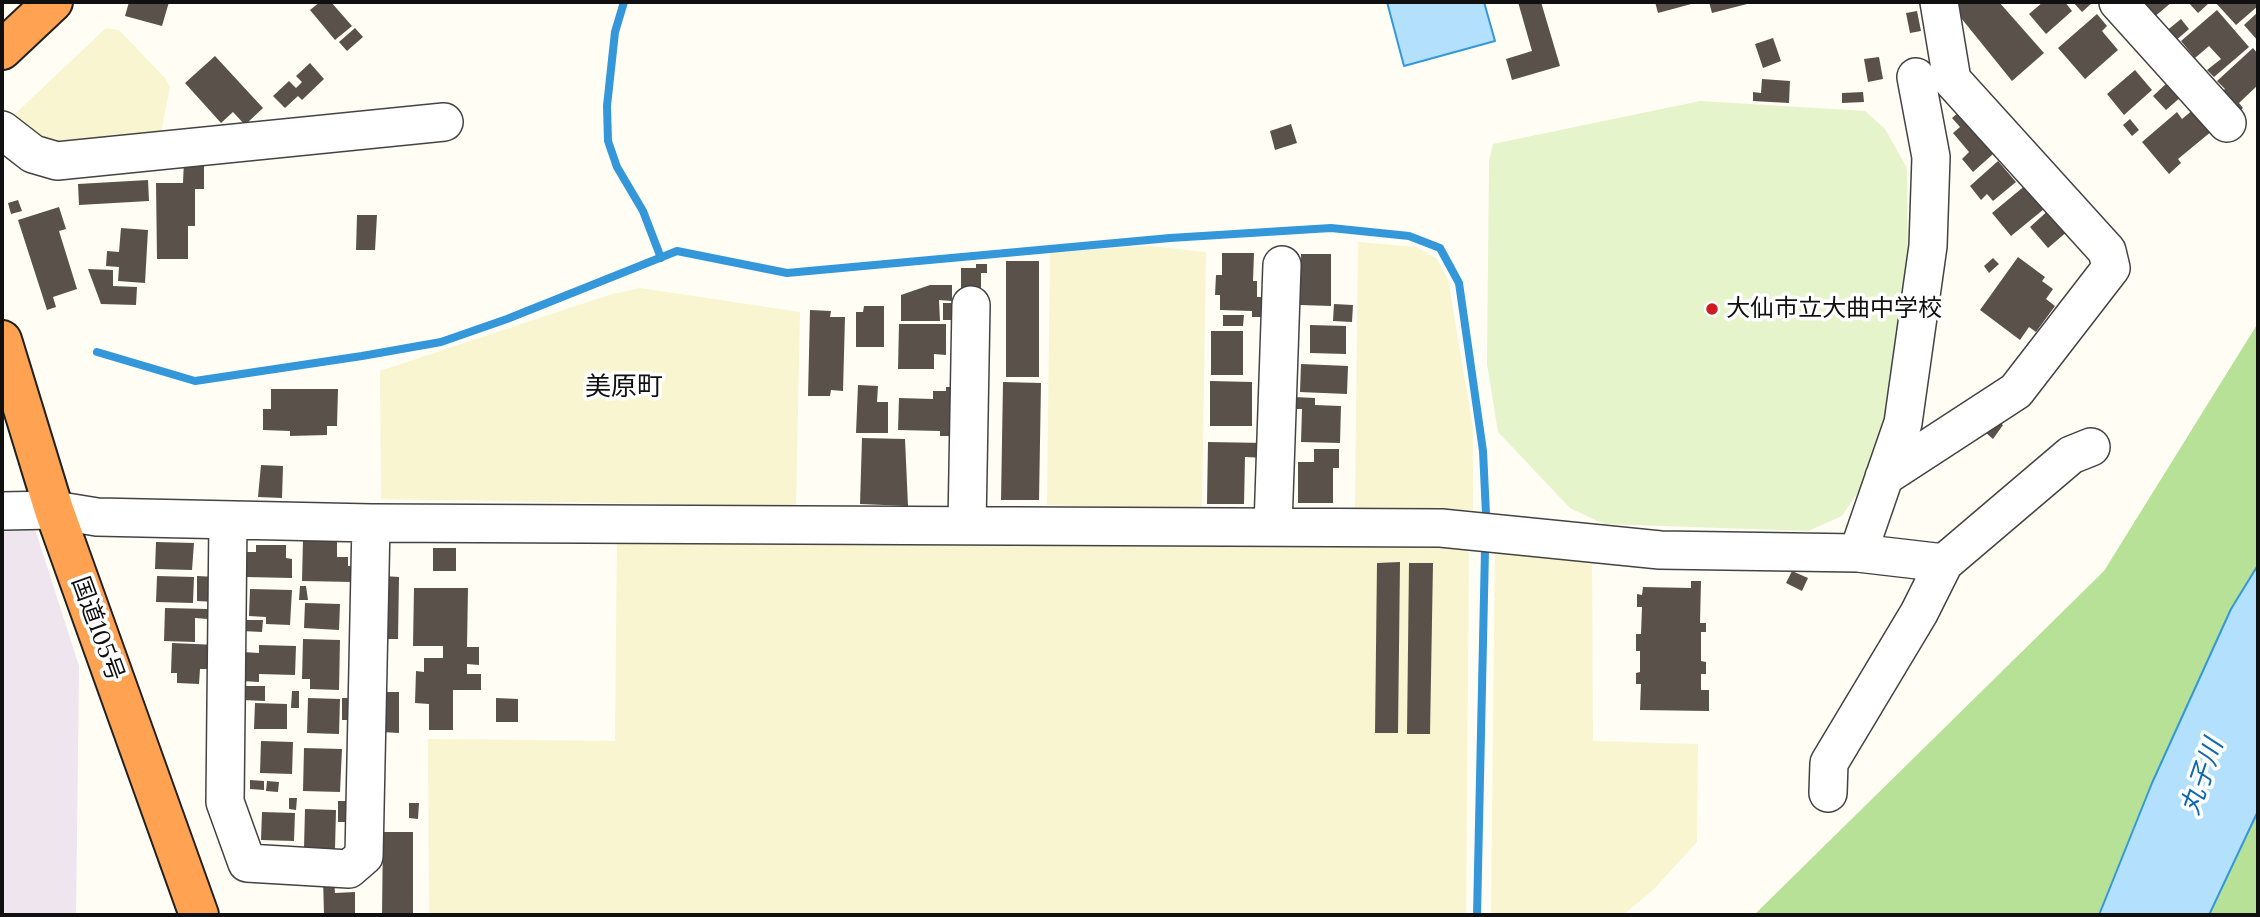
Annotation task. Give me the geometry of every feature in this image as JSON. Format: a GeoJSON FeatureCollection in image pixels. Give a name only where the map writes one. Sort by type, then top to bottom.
{"type":"FeatureCollection","features":[{"type":"Feature","properties":{"kind":"highway"},"geometry":{"type":"LineString","coordinates":[[2,50],[53,2]]}},
{"type":"Feature","properties":{"kind":"highway","name":"国道105号"},"geometry":{"type":"LineString","coordinates":[[2,340],[54,510],[199,915]]}},
{"type":"Feature","properties":{"kind":"street"},"geometry":{"type":"LineString","coordinates":[[1884,477],[2016,391],[2111,268],[2107,251],[1952,80],[1939,2]]}},
{"type":"Feature","properties":{"kind":"street"},"geometry":{"type":"LineString","coordinates":[[2118,2],[2227,123]]}},
{"type":"Feature","properties":{"kind":"street"},"geometry":{"type":"LineString","coordinates":[[1858,552],[1903,423],[1928,246],[1931,157],[1916,77]]}},
{"type":"Feature","properties":{"kind":"street"},"geometry":{"type":"LineString","coordinates":[[2,130],[33,153],[57,161],[444,122]]}},
{"type":"Feature","properties":{"kind":"street"},"geometry":{"type":"LineString","coordinates":[[1273,526],[1282,265]]}},
{"type":"Feature","properties":{"kind":"street"},"geometry":{"type":"LineString","coordinates":[[967,526],[971,304]]}},
{"type":"Feature","properties":{"kind":"street"},"geometry":{"type":"LineString","coordinates":[[1828,793],[1829,763],[1919,613],[1944,563],[2071,455],[2091,447]]}},
{"type":"Feature","properties":{"kind":"street"},"geometry":{"type":"LineString","coordinates":[[2,511],[54,510],[97,517],[371,523],[1441,527],[1660,550],[1858,552],[1944,563]]}},
{"type":"Feature","properties":{"kind":"street"},"geometry":{"type":"LineString","coordinates":[[228,520],[225,802],[247,863],[349,869],[364,856],[371,523]]}},
{"type":"Feature","properties":{"kind":"shaded area"},"geometry":{"type":"Polygon","coordinates":[[[106,28],[119,30],[165,78],[170,87],[160,137],[59,144],[36,133],[15,114],[106,28]]]}},
{"type":"Feature","properties":{"kind":"shaded area"},"geometry":{"type":"Polygon","coordinates":[[[1358,242],[1416,247],[1436,258],[1448,279],[1473,428],[1473,510],[1355,508],[1358,242]]]}},
{"type":"Feature","properties":{"kind":"shaded area"},"geometry":{"type":"Polygon","coordinates":[[[1149,246],[1206,252],[1202,510],[1047,505],[1050,252],[1149,246]]]}},
{"type":"Feature","properties":{"kind":"shaded area"},"geometry":{"type":"Polygon","coordinates":[[[640,288],[800,312],[796,506],[381,499],[380,371],[609,295],[640,288]]]}},
{"type":"Feature","properties":{"kind":"shaded area"},"geometry":{"type":"Polygon","coordinates":[[[2,525],[35,529],[79,666],[76,915],[2,915],[2,525]]]}},
{"type":"Feature","properties":{"kind":"shaded area"},"geometry":{"type":"Polygon","coordinates":[[[617,538],[1469,544],[1466,915],[429,915],[428,739],[615,741],[617,538]]]}},
{"type":"Feature","properties":{"kind":"shaded area"},"geometry":{"type":"Polygon","coordinates":[[[1495,545],[1592,553],[1593,741],[1698,744],[1697,842],[1652,891],[1623,915],[1491,915],[1495,545]]]}},
{"type":"Feature","properties":{"kind":"green space"},"geometry":{"type":"Polygon","coordinates":[[[1700,101],[1865,111],[1885,129],[1907,168],[1908,275],[1895,398],[1875,467],[1842,516],[1808,531],[1604,524],[1570,508],[1498,432],[1487,364],[1489,161],[1493,144],[1700,101]]]}},
{"type":"Feature","properties":{"kind":"green space"},"geometry":{"type":"Polygon","coordinates":[[[2258,323],[2258,565],[2231,609],[2152,783],[2099,915],[1754,915],[2104,571],[2258,323]]]}},
{"type":"Feature","properties":{"kind":"green space"},"geometry":{"type":"Polygon","coordinates":[[[2258,811],[2258,915],[2209,915],[2225,878],[2258,811]]]}},
{"type":"Feature","properties":{"kind":"water"},"geometry":{"type":"Polygon","coordinates":[[[1387,2],[1484,2],[1495,41],[1404,66],[1387,2]]]}},
{"type":"Feature","properties":{"kind":"water","name":"丸子川"},"geometry":{"type":"Polygon","coordinates":[[[2258,565],[2258,811],[2209,915],[2099,915],[2152,783],[2231,609],[2258,565]]]}},
{"type":"Feature","properties":{"kind":"building"},"geometry":{"type":"Polygon","coordinates":[[[129,2],[169,2],[162,26],[125,16],[129,2]]]}},
{"type":"Feature","properties":{"kind":"building"},"geometry":{"type":"Polygon","coordinates":[[[320,2],[331,2],[352,26],[335,40],[310,10],[320,2]]]}},
{"type":"Feature","properties":{"kind":"building"},"geometry":{"type":"Polygon","coordinates":[[[1518,2],[1541,2],[1560,66],[1512,80],[1506,59],[1532,51],[1518,2]]]}},
{"type":"Feature","properties":{"kind":"building"},"geometry":{"type":"Polygon","coordinates":[[[1655,2],[1695,2],[1695,3],[1658,13],[1655,2]]]}},
{"type":"Feature","properties":{"kind":"building"},"geometry":{"type":"Polygon","coordinates":[[[1709,2],[1750,2],[1751,3],[1712,13],[1709,2]]]}},
{"type":"Feature","properties":{"kind":"building"},"geometry":{"type":"Polygon","coordinates":[[[1960,2],[1999,2],[2044,53],[2012,81],[1953,8],[1960,2]]]}},
{"type":"Feature","properties":{"kind":"building"},"geometry":{"type":"Polygon","coordinates":[[[2043,2],[2065,2],[2072,11],[2046,34],[2029,14],[2043,2]]]}},
{"type":"Feature","properties":{"kind":"building"},"geometry":{"type":"Polygon","coordinates":[[[2073,2],[2093,2],[2082,12],[2073,2]]]}},
{"type":"Feature","properties":{"kind":"building"},"geometry":{"type":"Polygon","coordinates":[[[2139,2],[2172,2],[2153,18],[2139,2]]]}},
{"type":"Feature","properties":{"kind":"building"},"geometry":{"type":"Polygon","coordinates":[[[2188,2],[2206,2],[2208,4],[2198,13],[2188,2]]]}},
{"type":"Feature","properties":{"kind":"building"},"geometry":{"type":"Polygon","coordinates":[[[2215,2],[2258,2],[2258,6],[2236,25],[2215,2]]]}},
{"type":"Feature","properties":{"kind":"building"},"geometry":{"type":"Polygon","coordinates":[[[2217,10],[2249,47],[2214,77],[2207,70],[2221,59],[2209,46],[2195,58],[2181,41],[2217,10]]]}},
{"type":"Feature","properties":{"kind":"building"},"geometry":{"type":"Polygon","coordinates":[[[1917,11],[1921,31],[1910,33],[1906,13],[1917,11]]]}},
{"type":"Feature","properties":{"kind":"building"},"geometry":{"type":"Polygon","coordinates":[[[2258,12],[2258,41],[2244,25],[2258,12]]]}},
{"type":"Feature","properties":{"kind":"building"},"geometry":{"type":"Polygon","coordinates":[[[2097,14],[2107,26],[2102,31],[2118,50],[2085,79],[2058,48],[2097,14]]]}},
{"type":"Feature","properties":{"kind":"building"},"geometry":{"type":"Polygon","coordinates":[[[2181,19],[2189,29],[2174,42],[2165,32],[2181,19]]]}},
{"type":"Feature","properties":{"kind":"building"},"geometry":{"type":"Polygon","coordinates":[[[355,28],[363,37],[347,51],[339,42],[355,28]]]}},
{"type":"Feature","properties":{"kind":"building"},"geometry":{"type":"Polygon","coordinates":[[[1773,38],[1781,61],[1763,68],[1755,44],[1773,38]]]}},
{"type":"Feature","properties":{"kind":"building"},"geometry":{"type":"Polygon","coordinates":[[[2253,48],[2258,54],[2258,85],[2239,103],[2243,108],[2235,115],[2229,107],[2234,103],[2232,100],[2228,103],[2219,93],[2225,89],[2217,81],[2253,48]]]}},
{"type":"Feature","properties":{"kind":"building"},"geometry":{"type":"Polygon","coordinates":[[[215,56],[263,108],[245,125],[233,112],[221,123],[185,83],[215,56]]]}},
{"type":"Feature","properties":{"kind":"building"},"geometry":{"type":"Polygon","coordinates":[[[1879,57],[1883,79],[1868,82],[1864,59],[1879,57]]]}},
{"type":"Feature","properties":{"kind":"building"},"geometry":{"type":"Polygon","coordinates":[[[310,63],[324,79],[302,100],[298,96],[285,108],[273,96],[289,81],[296,88],[302,82],[296,76],[310,63]]]}},
{"type":"Feature","properties":{"kind":"building"},"geometry":{"type":"Polygon","coordinates":[[[2135,70],[2152,90],[2124,115],[2107,94],[2135,70]]]}},
{"type":"Feature","properties":{"kind":"building"},"geometry":{"type":"Polygon","coordinates":[[[1762,79],[1790,81],[1789,103],[1753,101],[1753,92],[1761,93],[1762,79]]]}},
{"type":"Feature","properties":{"kind":"building"},"geometry":{"type":"Polygon","coordinates":[[[2169,81],[2182,96],[2166,110],[2153,96],[2169,81]]]}},
{"type":"Feature","properties":{"kind":"building"},"geometry":{"type":"Polygon","coordinates":[[[1863,92],[1864,102],[1842,103],[1842,93],[1863,92]]]}},
{"type":"Feature","properties":{"kind":"building"},"geometry":{"type":"Polygon","coordinates":[[[1966,106],[2002,146],[1973,172],[1962,159],[1969,152],[1953,133],[1960,127],[1952,118],[1966,106]]]}},
{"type":"Feature","properties":{"kind":"building"},"geometry":{"type":"Polygon","coordinates":[[[2194,109],[2212,131],[2178,159],[2181,163],[2169,174],[2142,142],[2177,112],[2182,119],[2194,109]]]}},
{"type":"Feature","properties":{"kind":"building"},"geometry":{"type":"Polygon","coordinates":[[[2130,119],[2139,130],[2132,136],[2123,125],[2130,119]]]}},
{"type":"Feature","properties":{"kind":"building"},"geometry":{"type":"Polygon","coordinates":[[[1291,124],[1297,143],[1275,150],[1270,131],[1291,124]]]}},
{"type":"Feature","properties":{"kind":"building"},"geometry":{"type":"Polygon","coordinates":[[[184,160],[204,160],[204,189],[195,189],[195,226],[188,226],[188,259],[157,259],[156,183],[183,183],[184,160]]]}},
{"type":"Feature","properties":{"kind":"building"},"geometry":{"type":"Polygon","coordinates":[[[1998,161],[2016,182],[1993,201],[1987,194],[1981,200],[1970,186],[1998,161]]]}},
{"type":"Feature","properties":{"kind":"building"},"geometry":{"type":"Polygon","coordinates":[[[148,180],[149,201],[79,205],[78,184],[148,180]]]}},
{"type":"Feature","properties":{"kind":"building"},"geometry":{"type":"Polygon","coordinates":[[[2027,184],[2049,205],[2011,236],[1992,213],[2027,184]]]}},
{"type":"Feature","properties":{"kind":"building"},"geometry":{"type":"Polygon","coordinates":[[[18,200],[22,211],[11,214],[8,203],[18,200]]]}},
{"type":"Feature","properties":{"kind":"building"},"geometry":{"type":"Polygon","coordinates":[[[59,207],[66,229],[59,231],[77,289],[53,297],[56,307],[47,310],[18,220],[59,207]]]}},
{"type":"Feature","properties":{"kind":"building"},"geometry":{"type":"Polygon","coordinates":[[[2051,208],[2069,230],[2048,248],[2030,227],[2051,208]]]}},
{"type":"Feature","properties":{"kind":"building"},"geometry":{"type":"Polygon","coordinates":[[[357,215],[377,215],[375,250],[356,250],[357,215]]]}},
{"type":"Feature","properties":{"kind":"building"},"geometry":{"type":"Polygon","coordinates":[[[121,228],[148,230],[145,283],[118,281],[119,267],[106,266],[107,251],[119,252],[121,228]]]}},
{"type":"Feature","properties":{"kind":"building"},"geometry":{"type":"Polygon","coordinates":[[[1222,253],[1254,253],[1253,281],[1257,281],[1257,297],[1264,297],[1264,317],[1252,317],[1252,311],[1220,310],[1220,295],[1215,295],[1216,275],[1222,275],[1222,253]]]}},
{"type":"Feature","properties":{"kind":"building"},"geometry":{"type":"Polygon","coordinates":[[[1301,254],[1331,254],[1331,306],[1300,305],[1301,254]]]}},
{"type":"Feature","properties":{"kind":"building"},"geometry":{"type":"Polygon","coordinates":[[[2018,257],[2045,277],[2042,281],[2053,289],[2046,299],[2055,306],[2036,332],[2029,327],[2020,340],[1980,310],[2018,257]]]}},
{"type":"Feature","properties":{"kind":"building"},"geometry":{"type":"Polygon","coordinates":[[[1993,258],[1999,264],[1989,273],[1984,266],[1993,258]]]}},
{"type":"Feature","properties":{"kind":"building"},"geometry":{"type":"Polygon","coordinates":[[[1006,261],[1039,261],[1039,377],[1006,377],[1006,261]]]}},
{"type":"Feature","properties":{"kind":"building"},"geometry":{"type":"Polygon","coordinates":[[[976,264],[987,264],[987,273],[981,273],[981,294],[961,294],[961,268],[976,268],[976,264]]]}},
{"type":"Feature","properties":{"kind":"building"},"geometry":{"type":"Polygon","coordinates":[[[88,269],[113,270],[113,286],[137,287],[136,305],[101,304],[88,269]]]}},
{"type":"Feature","properties":{"kind":"building"},"geometry":{"type":"Polygon","coordinates":[[[930,285],[952,285],[952,301],[939,300],[940,321],[901,321],[901,295],[930,285]]]}},
{"type":"Feature","properties":{"kind":"building"},"geometry":{"type":"Polygon","coordinates":[[[943,303],[958,303],[958,320],[943,320],[943,303]]]}},
{"type":"Feature","properties":{"kind":"building"},"geometry":{"type":"Polygon","coordinates":[[[1334,304],[1353,305],[1352,322],[1333,321],[1334,304]]]}},
{"type":"Feature","properties":{"kind":"building"},"geometry":{"type":"Polygon","coordinates":[[[864,306],[884,306],[884,347],[856,347],[856,312],[863,312],[864,306]]]}},
{"type":"Feature","properties":{"kind":"building"},"geometry":{"type":"Polygon","coordinates":[[[810,310],[831,311],[830,317],[845,317],[843,391],[831,390],[830,396],[808,396],[810,310]]]}},
{"type":"Feature","properties":{"kind":"building"},"geometry":{"type":"Polygon","coordinates":[[[1223,315],[1244,315],[1243,326],[1223,326],[1223,315]]]}},
{"type":"Feature","properties":{"kind":"building"},"geometry":{"type":"Polygon","coordinates":[[[899,324],[946,324],[946,355],[934,354],[934,369],[898,369],[899,324]]]}},
{"type":"Feature","properties":{"kind":"building"},"geometry":{"type":"Polygon","coordinates":[[[1310,325],[1346,326],[1346,354],[1310,353],[1310,325]]]}},
{"type":"Feature","properties":{"kind":"building"},"geometry":{"type":"Polygon","coordinates":[[[1211,331],[1243,331],[1243,375],[1211,375],[1211,331]]]}},
{"type":"Feature","properties":{"kind":"building"},"geometry":{"type":"Polygon","coordinates":[[[1301,364],[1348,366],[1347,394],[1300,392],[1301,364]]]}},
{"type":"Feature","properties":{"kind":"building"},"geometry":{"type":"Polygon","coordinates":[[[1210,381],[1252,382],[1252,426],[1210,426],[1210,381]]]}},
{"type":"Feature","properties":{"kind":"building"},"geometry":{"type":"Polygon","coordinates":[[[1003,382],[1041,383],[1039,500],[1001,500],[1003,382]]]}},
{"type":"Feature","properties":{"kind":"building"},"geometry":{"type":"Polygon","coordinates":[[[858,385],[878,386],[877,402],[888,402],[888,433],[856,433],[858,385]]]}},
{"type":"Feature","properties":{"kind":"building"},"geometry":{"type":"Polygon","coordinates":[[[946,387],[953,387],[955,436],[940,436],[940,431],[898,430],[899,398],[933,399],[933,391],[946,391],[946,387]]]}},
{"type":"Feature","properties":{"kind":"building"},"geometry":{"type":"Polygon","coordinates":[[[271,389],[338,389],[337,426],[327,426],[327,435],[290,436],[290,431],[263,430],[263,409],[271,409],[271,389]]]}},
{"type":"Feature","properties":{"kind":"building"},"geometry":{"type":"Polygon","coordinates":[[[1294,397],[1315,398],[1315,405],[1341,406],[1340,443],[1301,442],[1302,409],[1293,409],[1294,397]]]}},
{"type":"Feature","properties":{"kind":"building"},"geometry":{"type":"Polygon","coordinates":[[[1995,419],[2003,425],[1993,439],[1985,432],[1995,419]]]}},
{"type":"Feature","properties":{"kind":"building"},"geometry":{"type":"Polygon","coordinates":[[[862,438],[905,439],[908,506],[860,504],[862,438]]]}},
{"type":"Feature","properties":{"kind":"building"},"geometry":{"type":"Polygon","coordinates":[[[1208,442],[1266,443],[1266,458],[1245,457],[1244,504],[1207,504],[1208,442]]]}},
{"type":"Feature","properties":{"kind":"building"},"geometry":{"type":"Polygon","coordinates":[[[1314,449],[1339,449],[1339,468],[1333,468],[1333,503],[1298,503],[1298,462],[1314,462],[1314,449]]]}},
{"type":"Feature","properties":{"kind":"building"},"geometry":{"type":"Polygon","coordinates":[[[261,465],[283,466],[282,498],[258,497],[261,465]]]}},
{"type":"Feature","properties":{"kind":"building"},"geometry":{"type":"Polygon","coordinates":[[[303,539],[337,540],[337,557],[348,557],[348,566],[353,566],[353,582],[302,581],[303,539]]]}},
{"type":"Feature","properties":{"kind":"building"},"geometry":{"type":"Polygon","coordinates":[[[156,542],[194,543],[192,570],[155,569],[156,542]]]}},
{"type":"Feature","properties":{"kind":"building"},"geometry":{"type":"Polygon","coordinates":[[[256,545],[286,545],[286,558],[292,559],[292,578],[246,577],[247,552],[256,552],[256,545]]]}},
{"type":"Feature","properties":{"kind":"building"},"geometry":{"type":"Polygon","coordinates":[[[433,548],[456,548],[456,571],[433,571],[433,548]]]}},
{"type":"Feature","properties":{"kind":"building"},"geometry":{"type":"Polygon","coordinates":[[[1400,562],[1398,733],[1375,733],[1377,563],[1400,562]]]}},
{"type":"Feature","properties":{"kind":"building"},"geometry":{"type":"Polygon","coordinates":[[[1409,563],[1433,563],[1430,734],[1407,734],[1409,563]]]}},
{"type":"Feature","properties":{"kind":"building"},"geometry":{"type":"Polygon","coordinates":[[[1792,571],[1808,578],[1802,591],[1786,583],[1792,571]]]}},
{"type":"Feature","properties":{"kind":"building"},"geometry":{"type":"Polygon","coordinates":[[[157,576],[194,577],[193,603],[156,602],[157,576]]]}},
{"type":"Feature","properties":{"kind":"building"},"geometry":{"type":"Polygon","coordinates":[[[197,576],[216,577],[215,602],[197,601],[197,576]]]}},
{"type":"Feature","properties":{"kind":"building"},"geometry":{"type":"Polygon","coordinates":[[[384,576],[399,577],[398,639],[382,639],[384,576]]]}},
{"type":"Feature","properties":{"kind":"building"},"geometry":{"type":"Polygon","coordinates":[[[1691,581],[1701,581],[1700,623],[1706,623],[1706,632],[1701,632],[1701,661],[1706,662],[1706,674],[1701,674],[1701,690],[1709,690],[1709,711],[1640,710],[1641,684],[1636,684],[1636,673],[1640,672],[1640,651],[1636,651],[1636,634],[1641,634],[1642,607],[1637,607],[1637,594],[1642,595],[1643,587],[1691,588],[1691,581]]]}},
{"type":"Feature","properties":{"kind":"building"},"geometry":{"type":"Polygon","coordinates":[[[300,586],[306,586],[308,600],[299,600],[300,586]]]}},
{"type":"Feature","properties":{"kind":"building"},"geometry":{"type":"Polygon","coordinates":[[[414,588],[468,588],[467,647],[479,647],[479,665],[467,664],[467,674],[481,674],[481,690],[453,690],[453,730],[429,730],[429,704],[415,703],[416,671],[424,672],[424,658],[443,658],[443,646],[413,646],[414,588]]]}},
{"type":"Feature","properties":{"kind":"building"},"geometry":{"type":"Polygon","coordinates":[[[250,589],[292,590],[290,625],[266,624],[266,617],[249,616],[250,589]]]}},
{"type":"Feature","properties":{"kind":"building"},"geometry":{"type":"Polygon","coordinates":[[[305,603],[340,604],[339,630],[304,628],[305,603]]]}},
{"type":"Feature","properties":{"kind":"building"},"geometry":{"type":"Polygon","coordinates":[[[165,608],[208,609],[208,619],[195,618],[195,642],[164,641],[165,608]]]}},
{"type":"Feature","properties":{"kind":"building"},"geometry":{"type":"Polygon","coordinates":[[[242,620],[263,620],[262,632],[242,631],[242,620]]]}},
{"type":"Feature","properties":{"kind":"building"},"geometry":{"type":"Polygon","coordinates":[[[303,639],[340,640],[339,690],[310,689],[310,679],[302,679],[303,639]]]}},
{"type":"Feature","properties":{"kind":"building"},"geometry":{"type":"Polygon","coordinates":[[[172,643],[217,645],[216,669],[200,669],[199,684],[177,683],[177,673],[171,673],[172,643]]]}},
{"type":"Feature","properties":{"kind":"building"},"geometry":{"type":"Polygon","coordinates":[[[259,645],[296,646],[295,675],[259,674],[259,682],[242,681],[243,652],[259,653],[259,645]]]}},
{"type":"Feature","properties":{"kind":"building"},"geometry":{"type":"Polygon","coordinates":[[[242,686],[265,686],[265,701],[242,700],[242,686]]]}},
{"type":"Feature","properties":{"kind":"building"},"geometry":{"type":"Polygon","coordinates":[[[292,691],[299,691],[299,708],[291,708],[292,691]]]}},
{"type":"Feature","properties":{"kind":"building"},"geometry":{"type":"Polygon","coordinates":[[[383,692],[399,692],[399,733],[382,732],[383,692]]]}},
{"type":"Feature","properties":{"kind":"building"},"geometry":{"type":"Polygon","coordinates":[[[308,698],[340,699],[339,734],[307,733],[308,698]]]}},
{"type":"Feature","properties":{"kind":"building"},"geometry":{"type":"Polygon","coordinates":[[[342,698],[357,698],[356,720],[342,720],[342,698]]]}},
{"type":"Feature","properties":{"kind":"building"},"geometry":{"type":"Polygon","coordinates":[[[496,698],[518,699],[518,722],[496,722],[496,698]]]}},
{"type":"Feature","properties":{"kind":"building"},"geometry":{"type":"Polygon","coordinates":[[[255,703],[287,704],[287,729],[254,729],[255,703]]]}},
{"type":"Feature","properties":{"kind":"building"},"geometry":{"type":"Polygon","coordinates":[[[261,741],[293,742],[292,774],[260,773],[261,741]]]}},
{"type":"Feature","properties":{"kind":"building"},"geometry":{"type":"Polygon","coordinates":[[[304,748],[342,749],[340,792],[303,791],[304,748]]]}},
{"type":"Feature","properties":{"kind":"building"},"geometry":{"type":"Polygon","coordinates":[[[250,780],[264,781],[264,790],[250,789],[250,780]]]}},
{"type":"Feature","properties":{"kind":"building"},"geometry":{"type":"Polygon","coordinates":[[[267,781],[279,782],[278,792],[266,791],[267,781]]]}},
{"type":"Feature","properties":{"kind":"building"},"geometry":{"type":"Polygon","coordinates":[[[289,798],[297,798],[296,810],[289,809],[289,798]]]}},
{"type":"Feature","properties":{"kind":"building"},"geometry":{"type":"Polygon","coordinates":[[[338,801],[356,801],[355,822],[338,822],[338,801]]]}},
{"type":"Feature","properties":{"kind":"building"},"geometry":{"type":"Polygon","coordinates":[[[409,803],[419,803],[418,819],[409,818],[409,803]]]}},
{"type":"Feature","properties":{"kind":"building"},"geometry":{"type":"Polygon","coordinates":[[[305,809],[336,810],[335,849],[304,848],[305,809]]]}},
{"type":"Feature","properties":{"kind":"building"},"geometry":{"type":"Polygon","coordinates":[[[262,812],[295,813],[294,841],[261,840],[262,812]]]}},
{"type":"Feature","properties":{"kind":"building"},"geometry":{"type":"Polygon","coordinates":[[[383,832],[413,832],[413,915],[382,915],[383,832]]]}},
{"type":"Feature","properties":{"kind":"building"},"geometry":{"type":"Polygon","coordinates":[[[323,878],[334,878],[335,893],[355,892],[355,915],[324,915],[323,878]]]}},
{"type":"Feature","properties":{"kind":"waterway"},"geometry":{"type":"LineString","coordinates":[[624,2],[615,32],[607,106],[608,141],[617,167],[643,211],[661,258]]}},
{"type":"Feature","properties":{"kind":"waterway"},"geometry":{"type":"LineString","coordinates":[[97,352],[195,381],[362,356],[441,342],[507,319],[677,251],[787,273],[1170,238],[1331,228],[1409,236],[1440,248],[1459,283],[1483,451],[1486,514]]}},
{"type":"Feature","properties":{"kind":"waterway"},"geometry":{"type":"LineString","coordinates":[[1477,915],[1485,550]]}},
{"type":"Feature","properties":{"kind":"place","name":"大仙市立大曲中学校"},"geometry":{"type":"Point","coordinates":[1712,309]}},
{"type":"Feature","properties":{"kind":"district","name":"美原町"},"geometry":{"type":"Point","coordinates":[624,388]}}]}
